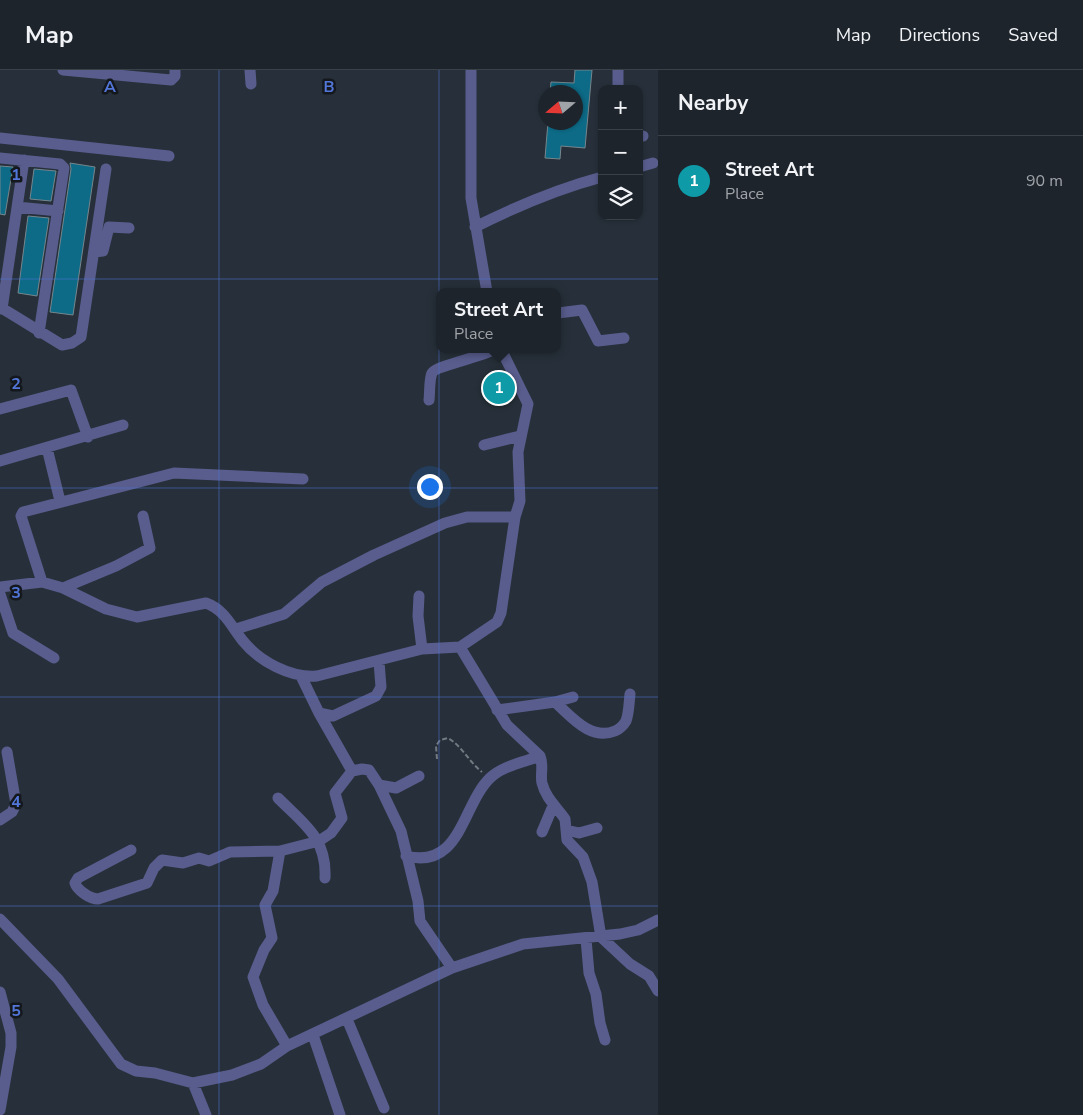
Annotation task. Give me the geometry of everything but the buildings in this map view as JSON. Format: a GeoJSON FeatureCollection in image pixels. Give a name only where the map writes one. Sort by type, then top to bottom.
{"type":"FeatureCollection","features":[{"type":"Feature","properties":{"kind":"street"},"geometry":{"type":"LineString","coordinates":[[63,70],[171,80],[175,76],[175,70]]}},
{"type":"Feature","properties":{"kind":"street"},"geometry":{"type":"LineString","coordinates":[[250,70],[251,84]]}},
{"type":"Feature","properties":{"kind":"street"},"geometry":{"type":"LineString","coordinates":[[471,70],[471,198],[486,288]]}},
{"type":"Feature","properties":{"kind":"street"},"geometry":{"type":"LineString","coordinates":[[618,70],[618,85]]}},
{"type":"Feature","properties":{"kind":"street"},"geometry":{"type":"LineString","coordinates":[[0,138],[169,156]]}},
{"type":"Feature","properties":{"kind":"street"},"geometry":{"type":"LineString","coordinates":[[0,158],[60,164],[64,168],[38,333]]}},
{"type":"Feature","properties":{"kind":"street"},"geometry":{"type":"LineString","coordinates":[[24,160],[1,308],[38,333],[62,345],[72,343],[80,337],[106,168]]}},
{"type":"Feature","properties":{"kind":"street"},"geometry":{"type":"LineString","coordinates":[[643,166],[653,164]]}},
{"type":"Feature","properties":{"kind":"street"},"geometry":{"type":"LineString","coordinates":[[476,227],[522,204],[563,187],[598,178]]}},
{"type":"Feature","properties":{"kind":"street"},"geometry":{"type":"LineString","coordinates":[[17,207],[58,211]]}},
{"type":"Feature","properties":{"kind":"street"},"geometry":{"type":"LineString","coordinates":[[94,252],[103,251],[109,227],[129,228]]}},
{"type":"Feature","properties":{"kind":"street"},"geometry":{"type":"LineString","coordinates":[[561,313],[582,310],[598,341],[624,338]]}},
{"type":"Feature","properties":{"kind":"street"},"geometry":{"type":"LineString","coordinates":[[429,400],[432,373],[437,368],[476,358],[487,353]]}},
{"type":"Feature","properties":{"kind":"street"},"geometry":{"type":"LineString","coordinates":[[0,586],[42,582],[63,588],[106,609],[137,617],[206,603],[222,613],[254,652],[286,671],[301,676],[317,676],[368,662],[379,662],[422,649],[460,646],[492,627],[501,613],[515,517],[521,490],[518,452],[528,404],[503,353]]}},
{"type":"Feature","properties":{"kind":"street"},"geometry":{"type":"LineString","coordinates":[[0,409],[71,390],[88,436]]}},
{"type":"Feature","properties":{"kind":"street"},"geometry":{"type":"LineString","coordinates":[[0,461],[123,425]]}},
{"type":"Feature","properties":{"kind":"street"},"geometry":{"type":"LineString","coordinates":[[484,446],[520,436]]}},
{"type":"Feature","properties":{"kind":"street"},"geometry":{"type":"LineString","coordinates":[[47,448],[60,501]]}},
{"type":"Feature","properties":{"kind":"street"},"geometry":{"type":"LineString","coordinates":[[42,582],[22,514],[60,501],[174,473],[303,479]]}},
{"type":"Feature","properties":{"kind":"street"},"geometry":{"type":"LineString","coordinates":[[63,588],[116,566],[150,548],[143,516]]}},
{"type":"Feature","properties":{"kind":"street"},"geometry":{"type":"LineString","coordinates":[[236,629],[284,614],[322,582],[374,555],[445,523],[467,517],[515,517]]}},
{"type":"Feature","properties":{"kind":"street"},"geometry":{"type":"LineString","coordinates":[[0,594],[13,633],[54,658]]}},
{"type":"Feature","properties":{"kind":"street"},"geometry":{"type":"LineString","coordinates":[[419,596],[418,616],[422,649]]}},
{"type":"Feature","properties":{"kind":"street"},"geometry":{"type":"LineString","coordinates":[[460,646],[497,710],[512,731],[540,756],[542,781],[553,806],[566,819],[567,840],[583,857],[592,882],[601,937],[630,964],[649,976],[658,991]]}},
{"type":"Feature","properties":{"kind":"street"},"geometry":{"type":"LineString","coordinates":[[318,713],[333,716],[376,696],[382,687],[379,662]]}},
{"type":"Feature","properties":{"kind":"street"},"geometry":{"type":"LineString","coordinates":[[301,676],[318,713],[352,771]]}},
{"type":"Feature","properties":{"kind":"street"},"geometry":{"type":"LineString","coordinates":[[555,702],[584,728],[596,733],[609,734],[620,729],[625,723],[630,694]]}},
{"type":"Feature","properties":{"kind":"street"},"geometry":{"type":"LineString","coordinates":[[497,710],[555,702],[573,696]]}},
{"type":"Feature","properties":{"kind":"street"},"geometry":{"type":"LineString","coordinates":[[0,820],[12,812],[16,804],[7,752]]}},
{"type":"Feature","properties":{"kind":"street"},"geometry":{"type":"LineString","coordinates":[[406,856],[425,857],[449,845],[464,824],[480,790],[490,778],[501,770],[540,756]]}},
{"type":"Feature","properties":{"kind":"street"},"geometry":{"type":"LineString","coordinates":[[131,850],[78,878],[76,886],[92,899],[98,899],[147,883],[154,868],[162,860],[183,863],[199,858],[209,861],[236,852],[280,851],[319,841],[331,833],[342,818],[335,793],[352,771],[369,770],[379,785],[386,804],[402,832],[406,856],[418,901],[420,921],[452,968]]}},
{"type":"Feature","properties":{"kind":"street"},"geometry":{"type":"LineString","coordinates":[[379,785],[396,788],[419,776]]}},
{"type":"Feature","properties":{"kind":"street"},"geometry":{"type":"LineString","coordinates":[[278,798],[319,841],[325,858],[325,878]]}},
{"type":"Feature","properties":{"kind":"street"},"geometry":{"type":"LineString","coordinates":[[542,832],[553,806]]}},
{"type":"Feature","properties":{"kind":"street"},"geometry":{"type":"LineString","coordinates":[[566,830],[579,833],[597,828]]}},
{"type":"Feature","properties":{"kind":"street"},"geometry":{"type":"LineString","coordinates":[[280,851],[273,891],[267,898],[266,905],[272,938],[264,950],[253,977],[263,1005],[287,1046]]}},
{"type":"Feature","properties":{"kind":"street"},"geometry":{"type":"LineString","coordinates":[[0,919],[58,979],[121,1064],[136,1071],[155,1073],[193,1083],[247,1071],[287,1046],[452,968],[523,944],[601,937],[638,930],[658,920]]}},
{"type":"Feature","properties":{"kind":"street"},"geometry":{"type":"LineString","coordinates":[[586,939],[589,973],[596,994],[600,1023],[605,1040]]}},
{"type":"Feature","properties":{"kind":"street"},"geometry":{"type":"LineString","coordinates":[[0,992],[11,1033],[11,1046],[0,1110]]}},
{"type":"Feature","properties":{"kind":"street"},"geometry":{"type":"LineString","coordinates":[[347,1019],[384,1108]]}},
{"type":"Feature","properties":{"kind":"street"},"geometry":{"type":"LineString","coordinates":[[313,1035],[340,1115]]}},
{"type":"Feature","properties":{"kind":"street"},"geometry":{"type":"LineString","coordinates":[[193,1083],[206,1115]]}},
{"type":"Feature","properties":{"kind":"path"},"geometry":{"type":"LineString","coordinates":[[437,758],[436,746],[440,740],[448,738],[455,742],[472,764],[490,778]]}},
{"type":"Feature","properties":{"kind":"place","name":"Street Art"},"geometry":{"type":"Point","coordinates":[499,388]}}]}
